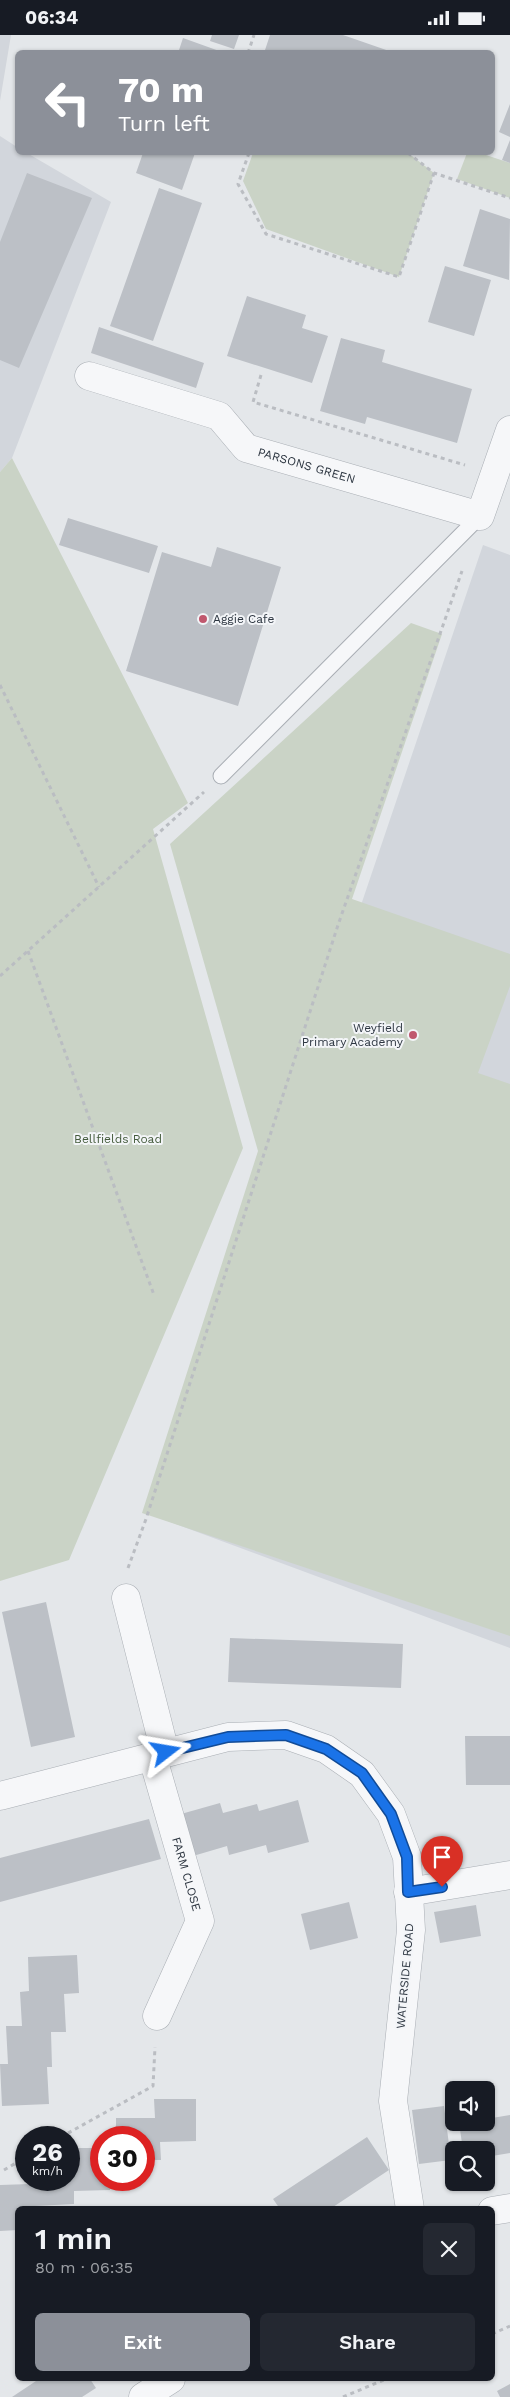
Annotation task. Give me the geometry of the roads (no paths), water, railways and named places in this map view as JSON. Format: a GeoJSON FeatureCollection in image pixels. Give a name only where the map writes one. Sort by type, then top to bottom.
{"type":"FeatureCollection","features":[{"type":"Feature","properties":{"kind":"street","name":"PARSONS GREEN"},"geometry":{"type":"LineString","coordinates":[[90,376],[219,416],[246,447],[480,516]]}},
{"type":"Feature","properties":{"kind":"street"},"geometry":{"type":"LineString","coordinates":[[480,516],[510,431]]}},
{"type":"Feature","properties":{"kind":"street","name":"FARM CLOSE"},"geometry":{"type":"LineString","coordinates":[[126,1598],[159,1754],[200,1921],[157,2016]]}},
{"type":"Feature","properties":{"kind":"street","name":"WATERSIDE ROAD"},"geometry":{"type":"LineString","coordinates":[[0,1796],[228,1737],[286,1735],[326,1749],[362,1773],[391,1814],[407,1857],[411,1930],[393,2101],[410,2206]]}},
{"type":"Feature","properties":{"kind":"street"},"geometry":{"type":"LineString","coordinates":[[408,1892],[510,1875]]}},
{"type":"Feature","properties":{"kind":"street"},"geometry":{"type":"LineString","coordinates":[[495,2210],[510,2208]]}},
{"type":"Feature","properties":{"kind":"street"},"geometry":{"type":"LineString","coordinates":[[143,2397],[168,2381]]}},
{"type":"Feature","properties":{"kind":"lane"},"geometry":{"type":"LineString","coordinates":[[221,776],[480,516]]}},
{"type":"Feature","properties":{"kind":"place","name":"Aggie Cafe"},"geometry":{"type":"Point","coordinates":[203,619]}},
{"type":"Feature","properties":{"kind":"place","name":"Weyfield Primary Academy"},"geometry":{"type":"Point","coordinates":[413,1035]}},
{"type":"Feature","properties":{"kind":"park label","name":"Bellfields Road"},"geometry":{"type":"Point","coordinates":[118,1139]}}]}
